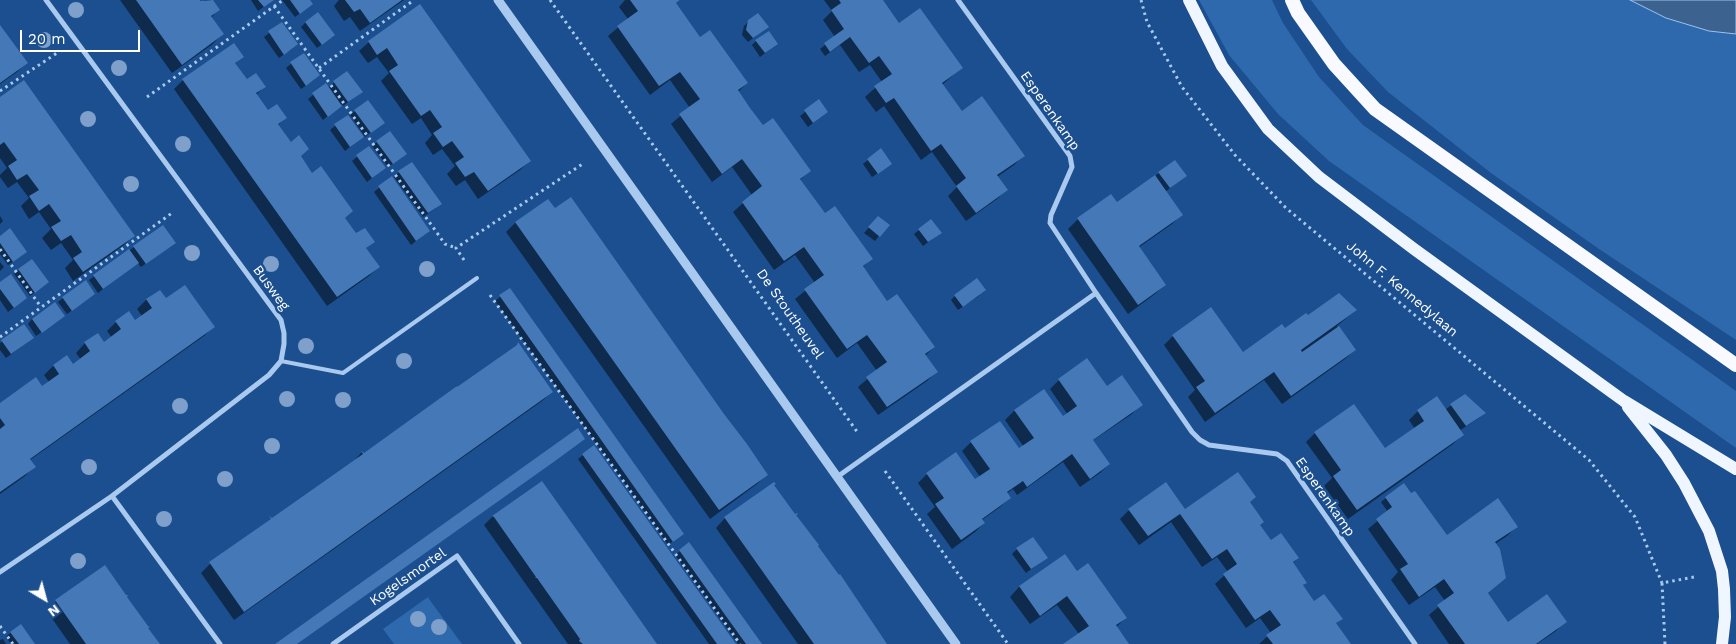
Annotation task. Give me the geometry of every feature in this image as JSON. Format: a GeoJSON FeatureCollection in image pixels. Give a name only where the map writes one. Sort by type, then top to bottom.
{"type":"FeatureCollection","features":[{"type":"Feature","properties":{"kind":"highway"},"geometry":{"type":"LineString","coordinates":[[1292,0],[1298,13],[1334,64],[1375,109],[1736,365]]}},
{"type":"Feature","properties":{"kind":"main road"},"geometry":{"type":"LineString","coordinates":[[1189,0],[1222,66],[1262,121],[1268,129],[1320,177],[1414,249],[1624,400],[1736,469]]}},
{"type":"Feature","properties":{"kind":"main road"},"geometry":{"type":"LineString","coordinates":[[1624,400],[1666,454],[1684,483],[1709,531],[1722,571],[1725,617],[1722,644]]}},
{"type":"Feature","properties":{"kind":"street","name":"Busweg"},"geometry":{"type":"LineString","coordinates":[[46,0],[281,320],[284,333],[281,361]]}},
{"type":"Feature","properties":{"kind":"street"},"geometry":{"type":"LineString","coordinates":[[498,0],[956,644]]}},
{"type":"Feature","properties":{"kind":"street","name":"Esperenkamp"},"geometry":{"type":"LineString","coordinates":[[958,0],[1070,156],[1072,167],[1051,214],[1050,223],[1186,424],[1200,440],[1209,445],[1277,454],[1287,461],[1415,644]]}},
{"type":"Feature","properties":{"kind":"street"},"geometry":{"type":"LineString","coordinates":[[837,477],[1096,293]]}},
{"type":"Feature","properties":{"kind":"street"},"geometry":{"type":"LineString","coordinates":[[0,572],[112,496],[269,375],[281,361]]}},
{"type":"Feature","properties":{"kind":"street"},"geometry":{"type":"LineString","coordinates":[[112,496],[220,644]]}},
{"type":"Feature","properties":{"kind":"street","name":"Kogelsmortel"},"geometry":{"type":"LineString","coordinates":[[333,644],[457,556],[519,644]]}},
{"type":"Feature","properties":{"kind":"lane"},"geometry":{"type":"LineString","coordinates":[[281,361],[344,373],[477,278]]}},
{"type":"Feature","properties":{"kind":"path"},"geometry":{"type":"LineString","coordinates":[[128,111],[283,0]]}},
{"type":"Feature","properties":{"kind":"path"},"geometry":{"type":"LineString","coordinates":[[319,68],[414,0]]}},
{"type":"Feature","properties":{"kind":"path","name":"De Stoutheuvel"},"geometry":{"type":"LineString","coordinates":[[550,0],[1008,644]]}},
{"type":"Feature","properties":{"kind":"path","name":"John F. Kennedylaan"},"geometry":{"type":"LineString","coordinates":[[1141,0],[1147,22],[1182,87],[1235,155],[1286,208],[1589,460],[1634,517],[1662,583]]}},
{"type":"Feature","properties":{"kind":"path"},"geometry":{"type":"LineString","coordinates":[[274,6],[445,244],[456,248],[740,644]]}},
{"type":"Feature","properties":{"kind":"path"},"geometry":{"type":"LineString","coordinates":[[0,91],[76,40]]}},
{"type":"Feature","properties":{"kind":"path"},"geometry":{"type":"LineString","coordinates":[[456,248],[604,150]]}},
{"type":"Feature","properties":{"kind":"path"},"geometry":{"type":"LineString","coordinates":[[0,337],[192,199]]}},
{"type":"Feature","properties":{"kind":"path"},"geometry":{"type":"LineString","coordinates":[[0,249],[41,307]]}},
{"type":"Feature","properties":{"kind":"path"},"geometry":{"type":"LineString","coordinates":[[1665,644],[1662,583],[1722,571]]}},
{"type":"Feature","properties":{"kind":"path"},"geometry":{"type":"LineString","coordinates":[[0,626],[13,644]]}},
{"type":"Feature","properties":{"kind":"shaded area"},"geometry":{"type":"Polygon","coordinates":[[[1199,0],[1272,0],[1283,23],[1319,77],[1363,125],[1736,391],[1736,448],[1329,161],[1278,114],[1229,55],[1199,0]]]}},
{"type":"Feature","properties":{"kind":"shaded area"},"geometry":{"type":"Polygon","coordinates":[[[1311,0],[1630,0],[1666,18],[1709,31],[1736,34],[1736,340],[1599,249],[1491,173],[1388,92],[1347,49],[1311,0]]]}},
{"type":"Feature","properties":{"kind":"shaded area"},"geometry":{"type":"Polygon","coordinates":[[[1630,0],[1736,0],[1736,34],[1709,31],[1666,18],[1630,0]]]}},
{"type":"Feature","properties":{"kind":"shaded area"},"geometry":{"type":"Polygon","coordinates":[[[428,597],[462,644],[394,644],[383,629],[428,597]]]}},
{"type":"Feature","properties":{"kind":"building"},"geometry":{"type":"Polygon","coordinates":[[[136,0],[213,0],[220,10],[211,16],[224,34],[182,65],[136,0]]]}},
{"type":"Feature","properties":{"kind":"building"},"geometry":{"type":"Polygon","coordinates":[[[258,0],[274,0],[264,7],[258,0]]]}},
{"type":"Feature","properties":{"kind":"building"},"geometry":{"type":"Polygon","coordinates":[[[290,0],[310,0],[313,4],[300,14],[290,0]]]}},
{"type":"Feature","properties":{"kind":"building"},"geometry":{"type":"Polygon","coordinates":[[[345,0],[402,0],[370,23],[360,9],[354,12],[345,0]]]}},
{"type":"Feature","properties":{"kind":"building"},"geometry":{"type":"Polygon","coordinates":[[[630,0],[680,0],[676,3],[700,37],[710,30],[748,83],[738,90],[750,108],[763,125],[773,118],[811,171],[800,179],[825,213],[835,206],[873,259],[863,266],[887,301],[897,294],[935,347],[925,354],[938,372],[887,407],[866,377],[887,362],[867,335],[847,349],[804,289],[824,275],[804,247],[784,261],[742,202],[762,186],[742,159],[722,174],[679,114],[700,99],[680,72],[659,86],[617,26],[638,11],[630,0]]]}},
{"type":"Feature","properties":{"kind":"building"},"geometry":{"type":"Polygon","coordinates":[[[839,0],[883,0],[899,23],[920,8],[963,68],[942,83],[962,111],[982,96],[1025,156],[997,175],[1008,190],[976,213],[956,186],[966,178],[941,144],[931,151],[894,98],[886,103],[874,86],[892,74],[879,56],[869,63],[850,37],[830,52],[824,43],[844,29],[831,10],[841,3],[839,0]]]}},
{"type":"Feature","properties":{"kind":"building"},"geometry":{"type":"Polygon","coordinates":[[[420,4],[531,161],[488,191],[474,172],[465,177],[455,163],[464,157],[452,141],[443,147],[433,133],[442,127],[430,110],[421,116],[389,71],[398,65],[387,48],[377,55],[368,41],[420,4]]]}},
{"type":"Feature","properties":{"kind":"building"},"geometry":{"type":"Polygon","coordinates":[[[318,12],[335,35],[322,45],[305,22],[318,12]]]}},
{"type":"Feature","properties":{"kind":"building"},"geometry":{"type":"Polygon","coordinates":[[[758,13],[769,27],[753,38],[746,30],[748,20],[758,13]]]}},
{"type":"Feature","properties":{"kind":"building"},"geometry":{"type":"Polygon","coordinates":[[[282,22],[298,44],[284,55],[268,31],[282,22]]]}},
{"type":"Feature","properties":{"kind":"building"},"geometry":{"type":"Polygon","coordinates":[[[0,25],[28,63],[0,83],[0,25]]]}},
{"type":"Feature","properties":{"kind":"building"},"geometry":{"type":"Polygon","coordinates":[[[769,31],[778,44],[765,53],[755,40],[769,31]]]}},
{"type":"Feature","properties":{"kind":"building"},"geometry":{"type":"Polygon","coordinates":[[[234,43],[244,57],[235,63],[247,79],[256,73],[266,87],[256,93],[268,110],[277,104],[287,118],[278,124],[291,142],[299,135],[309,149],[301,156],[312,173],[321,166],[353,211],[345,218],[356,233],[365,228],[375,242],[366,248],[380,267],[337,297],[182,79],[234,43]]]}},
{"type":"Feature","properties":{"kind":"building"},"geometry":{"type":"Polygon","coordinates":[[[304,53],[320,75],[306,86],[290,62],[304,53]]]}},
{"type":"Feature","properties":{"kind":"building"},"geometry":{"type":"Polygon","coordinates":[[[347,71],[363,92],[348,102],[333,81],[347,71]]]}},
{"type":"Feature","properties":{"kind":"building"},"geometry":{"type":"Polygon","coordinates":[[[24,80],[135,236],[83,272],[73,258],[82,252],[71,235],[61,241],[51,227],[61,221],[49,204],[39,211],[29,196],[39,190],[27,174],[17,180],[8,166],[17,160],[4,142],[0,145],[0,97],[24,80]]]}},
{"type":"Feature","properties":{"kind":"building"},"geometry":{"type":"Polygon","coordinates":[[[326,83],[342,106],[328,117],[312,93],[326,83]]]}},
{"type":"Feature","properties":{"kind":"building"},"geometry":{"type":"Polygon","coordinates":[[[819,99],[828,112],[813,123],[804,110],[819,99]]]}},
{"type":"Feature","properties":{"kind":"building"},"geometry":{"type":"Polygon","coordinates":[[[368,100],[385,123],[371,133],[354,110],[368,100]]]}},
{"type":"Feature","properties":{"kind":"building"},"geometry":{"type":"Polygon","coordinates":[[[348,115],[364,137],[350,147],[334,124],[348,115]]]}},
{"type":"Feature","properties":{"kind":"building"},"geometry":{"type":"Polygon","coordinates":[[[390,131],[407,154],[393,164],[376,141],[390,131]]]}},
{"type":"Feature","properties":{"kind":"building"},"geometry":{"type":"Polygon","coordinates":[[[369,146],[386,168],[372,178],[356,155],[369,146]]]}},
{"type":"Feature","properties":{"kind":"building"},"geometry":{"type":"Polygon","coordinates":[[[881,148],[892,164],[878,174],[867,159],[881,148]]]}},
{"type":"Feature","properties":{"kind":"building"},"geometry":{"type":"Polygon","coordinates":[[[1175,160],[1187,176],[1170,188],[1158,172],[1175,160]]]}},
{"type":"Feature","properties":{"kind":"building"},"geometry":{"type":"Polygon","coordinates":[[[412,162],[442,204],[428,213],[398,171],[412,162]]]}},
{"type":"Feature","properties":{"kind":"building"},"geometry":{"type":"Polygon","coordinates":[[[1155,175],[1183,215],[1139,246],[1166,285],[1138,305],[1077,218],[1111,194],[1117,202],[1155,175]]]}},
{"type":"Feature","properties":{"kind":"building"},"geometry":{"type":"Polygon","coordinates":[[[392,176],[430,231],[416,241],[378,186],[392,176]]]}},
{"type":"Feature","properties":{"kind":"building"},"geometry":{"type":"Polygon","coordinates":[[[571,197],[768,475],[719,510],[515,222],[548,199],[555,208],[571,197]]]}},
{"type":"Feature","properties":{"kind":"building"},"geometry":{"type":"Polygon","coordinates":[[[878,216],[890,225],[880,237],[868,227],[878,216]]]}},
{"type":"Feature","properties":{"kind":"building"},"geometry":{"type":"Polygon","coordinates":[[[931,219],[942,233],[928,242],[918,229],[931,219]]]}},
{"type":"Feature","properties":{"kind":"building"},"geometry":{"type":"Polygon","coordinates":[[[163,225],[176,243],[146,264],[133,246],[163,225]]]}},
{"type":"Feature","properties":{"kind":"building"},"geometry":{"type":"Polygon","coordinates":[[[10,228],[27,252],[13,262],[0,243],[0,236],[10,228]]]}},
{"type":"Feature","properties":{"kind":"building"},"geometry":{"type":"Polygon","coordinates":[[[129,249],[139,263],[103,289],[93,275],[129,249]]]}},
{"type":"Feature","properties":{"kind":"building"},"geometry":{"type":"Polygon","coordinates":[[[32,259],[49,282],[35,293],[18,269],[32,259]]]}},
{"type":"Feature","properties":{"kind":"building"},"geometry":{"type":"Polygon","coordinates":[[[11,274],[27,298],[14,308],[0,289],[0,282],[11,274]]]}},
{"type":"Feature","properties":{"kind":"building"},"geometry":{"type":"Polygon","coordinates":[[[977,278],[986,290],[963,307],[954,295],[977,278]]]}},
{"type":"Feature","properties":{"kind":"building"},"geometry":{"type":"Polygon","coordinates":[[[86,280],[95,294],[72,311],[62,297],[86,280]]]}},
{"type":"Feature","properties":{"kind":"building"},"geometry":{"type":"Polygon","coordinates":[[[185,285],[215,327],[30,459],[36,467],[0,492],[0,429],[5,425],[0,418],[0,403],[36,377],[42,386],[59,374],[53,365],[67,355],[73,364],[90,351],[84,342],[98,333],[104,342],[121,329],[115,321],[129,311],[135,320],[152,308],[146,299],[160,290],[166,298],[185,285]]]}},
{"type":"Feature","properties":{"kind":"building"},"geometry":{"type":"Polygon","coordinates":[[[510,288],[684,534],[673,542],[499,295],[510,288]]]}},
{"type":"Feature","properties":{"kind":"building"},"geometry":{"type":"Polygon","coordinates":[[[1339,293],[1357,310],[1301,350],[1302,352],[1339,326],[1356,350],[1291,396],[1274,372],[1215,413],[1196,387],[1205,381],[1172,335],[1211,307],[1243,352],[1282,324],[1285,328],[1306,313],[1308,315],[1339,293]]]}},
{"type":"Feature","properties":{"kind":"building"},"geometry":{"type":"Polygon","coordinates":[[[55,302],[65,316],[42,333],[32,319],[55,302]]]}},
{"type":"Feature","properties":{"kind":"building"},"geometry":{"type":"Polygon","coordinates":[[[24,324],[34,338],[11,354],[1,340],[24,324]]]}},
{"type":"Feature","properties":{"kind":"building"},"geometry":{"type":"Polygon","coordinates":[[[518,342],[553,392],[244,612],[209,562],[271,519],[269,516],[272,518],[363,454],[361,451],[364,453],[517,345],[518,342]]]}},
{"type":"Feature","properties":{"kind":"building"},"geometry":{"type":"Polygon","coordinates":[[[1087,358],[1107,386],[1122,375],[1143,405],[1093,440],[1110,464],[1090,479],[1072,454],[1027,487],[1023,481],[1007,492],[1011,498],[982,519],[985,523],[961,540],[935,504],[944,498],[926,473],[956,452],[975,479],[990,469],[970,441],[1000,421],[1019,448],[1034,438],[1014,410],[1044,389],[1063,416],[1077,406],[1058,379],[1087,358]]]}},
{"type":"Feature","properties":{"kind":"building"},"geometry":{"type":"Polygon","coordinates":[[[1465,394],[1486,413],[1466,426],[1450,404],[1465,394]]]}},
{"type":"Feature","properties":{"kind":"building"},"geometry":{"type":"Polygon","coordinates":[[[1437,396],[1464,435],[1357,510],[1333,476],[1341,470],[1314,432],[1354,404],[1385,448],[1424,421],[1417,410],[1437,396]]]}},
{"type":"Feature","properties":{"kind":"building"},"geometry":{"type":"Polygon","coordinates":[[[578,428],[585,439],[555,461],[297,644],[275,644],[578,428]]]}},
{"type":"Feature","properties":{"kind":"building"},"geometry":{"type":"Polygon","coordinates":[[[594,445],[736,644],[717,644],[582,454],[594,445]]]}},
{"type":"Feature","properties":{"kind":"building"},"geometry":{"type":"Polygon","coordinates":[[[1238,472],[1256,497],[1250,502],[1264,522],[1260,525],[1271,540],[1281,533],[1299,558],[1293,562],[1307,583],[1303,585],[1314,601],[1324,594],[1343,619],[1336,623],[1351,644],[1273,644],[1266,635],[1281,625],[1270,610],[1255,620],[1223,574],[1237,564],[1227,549],[1212,559],[1180,514],[1148,536],[1128,509],[1166,482],[1185,509],[1238,472]]]}},
{"type":"Feature","properties":{"kind":"building"},"geometry":{"type":"Polygon","coordinates":[[[542,481],[657,644],[583,644],[579,641],[580,639],[492,516],[542,481]]]}},
{"type":"Feature","properties":{"kind":"building"},"geometry":{"type":"Polygon","coordinates":[[[774,482],[776,484],[774,485],[795,514],[798,514],[796,515],[840,574],[887,644],[814,644],[724,517],[774,482]]]}},
{"type":"Feature","properties":{"kind":"building"},"geometry":{"type":"Polygon","coordinates":[[[1404,483],[1411,493],[1415,491],[1447,535],[1498,498],[1518,527],[1495,542],[1500,549],[1506,578],[1488,593],[1508,622],[1547,594],[1567,622],[1536,644],[1465,644],[1437,605],[1454,593],[1444,579],[1419,597],[1400,569],[1408,564],[1376,519],[1392,507],[1385,497],[1404,483]]]}},
{"type":"Feature","properties":{"kind":"building"},"geometry":{"type":"Polygon","coordinates":[[[1033,537],[1048,558],[1031,569],[1016,548],[1033,537]]]}},
{"type":"Feature","properties":{"kind":"building"},"geometry":{"type":"Polygon","coordinates":[[[689,542],[762,644],[746,644],[723,612],[679,550],[689,542]]]}},
{"type":"Feature","properties":{"kind":"building"},"geometry":{"type":"Polygon","coordinates":[[[1065,554],[1077,571],[1088,563],[1127,618],[1116,625],[1129,644],[1063,644],[1089,626],[1067,596],[1040,616],[1019,586],[1065,554]]]}},
{"type":"Feature","properties":{"kind":"building"},"geometry":{"type":"Polygon","coordinates":[[[105,565],[126,595],[128,595],[127,597],[150,627],[148,628],[160,644],[86,644],[55,600],[105,565]]]}},
{"type":"Feature","properties":{"kind":"building"},"geometry":{"type":"Polygon","coordinates":[[[21,624],[35,644],[19,644],[10,632],[21,624]]]}}]}
